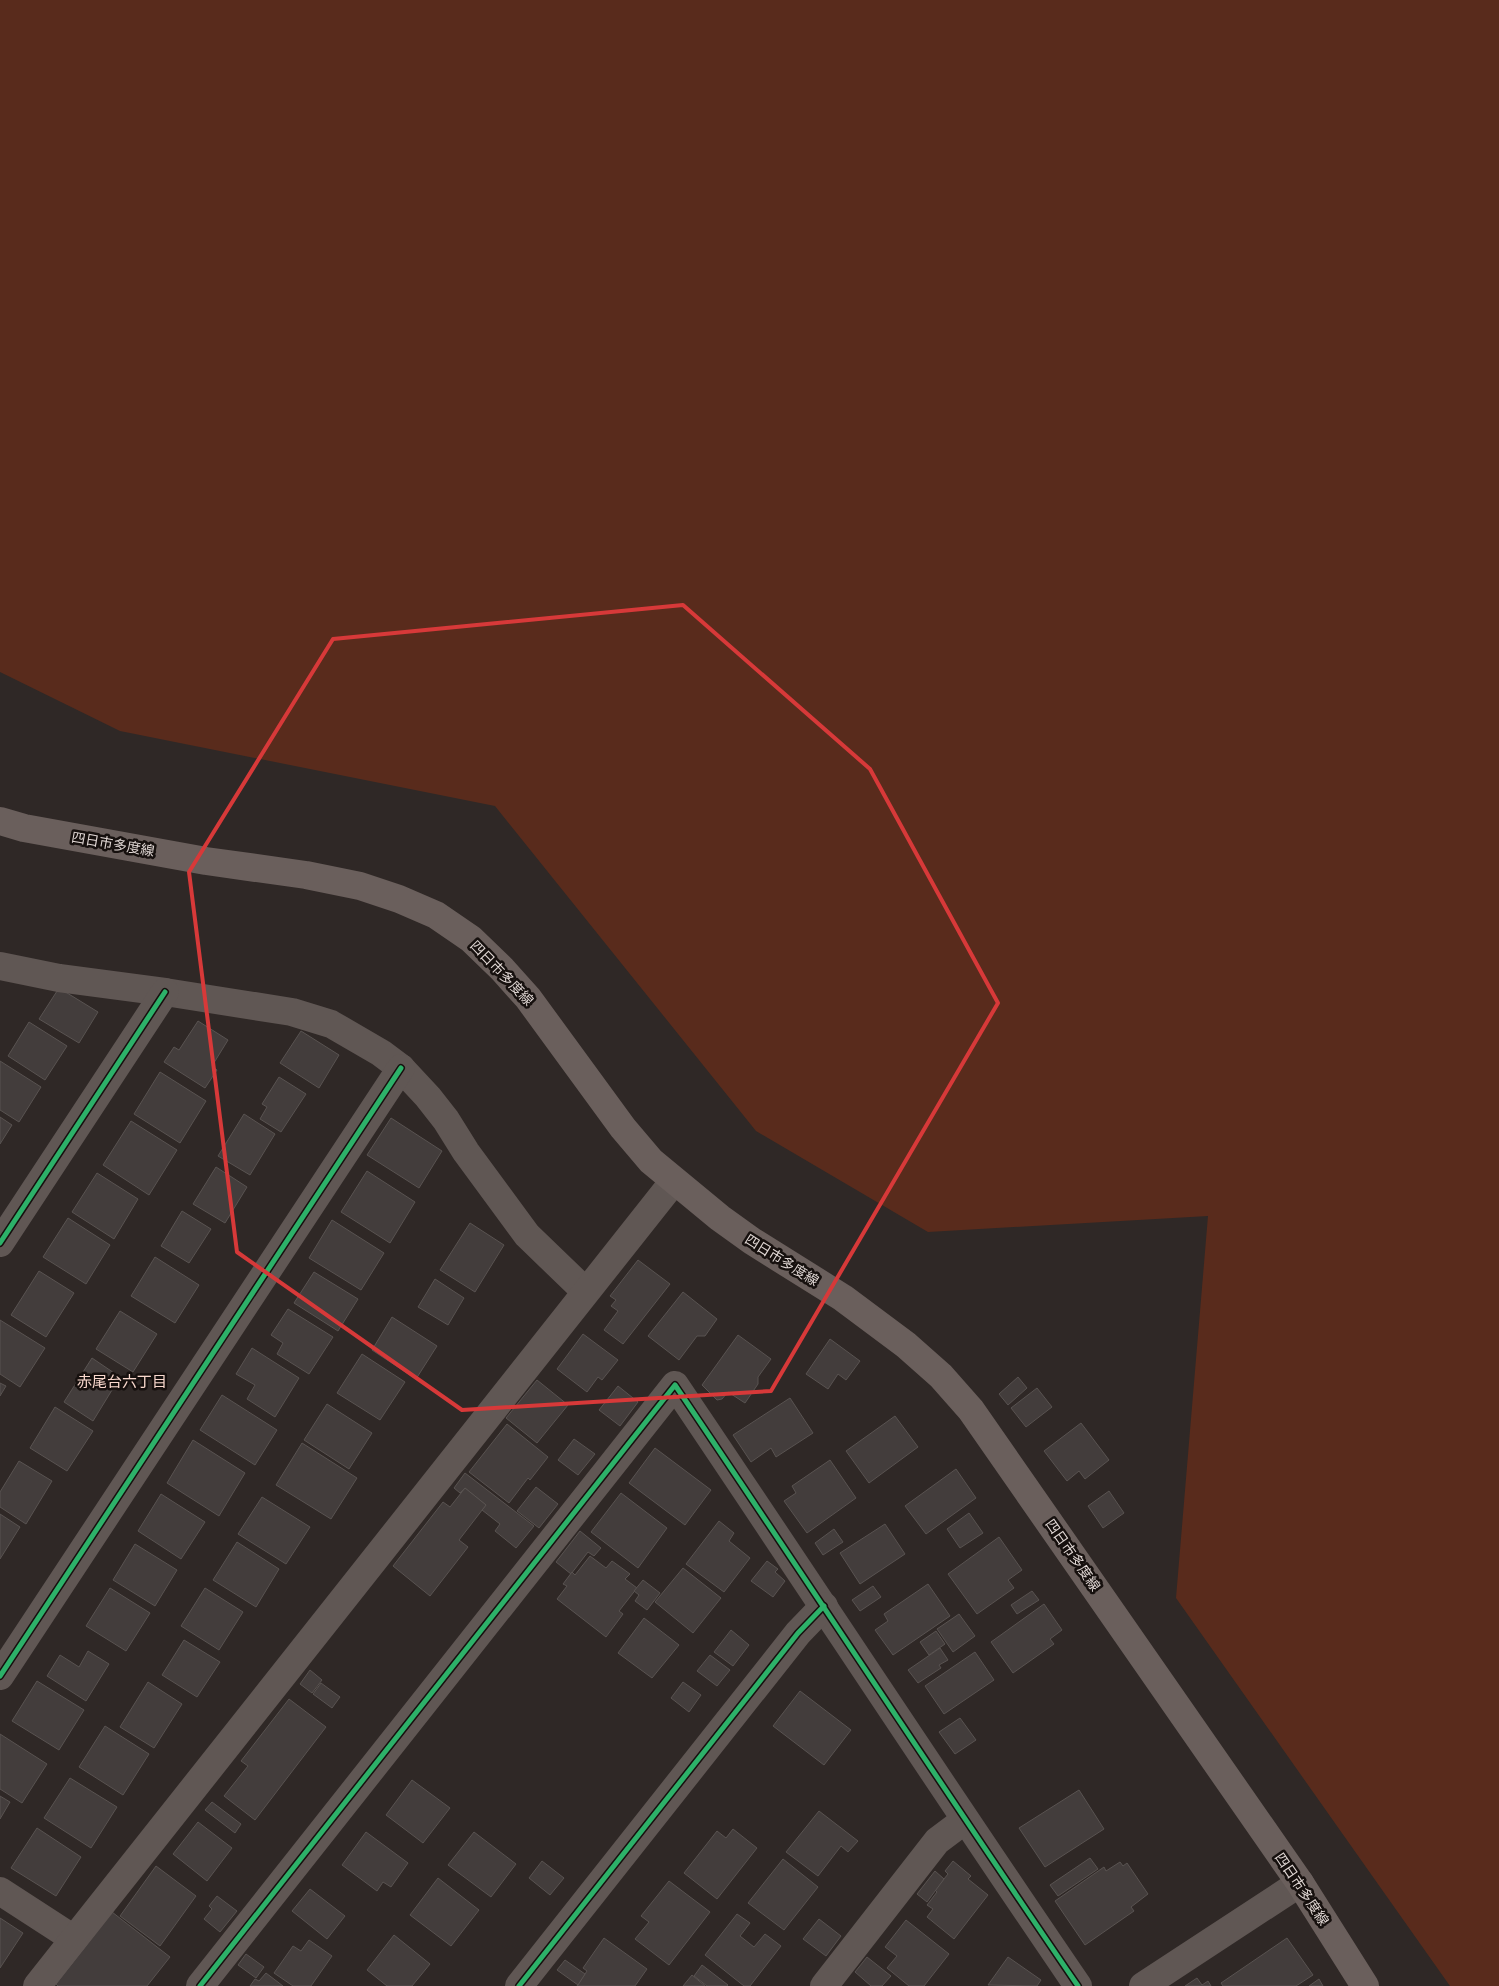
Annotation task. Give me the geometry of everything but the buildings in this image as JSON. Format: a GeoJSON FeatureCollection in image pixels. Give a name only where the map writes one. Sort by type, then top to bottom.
{"type":"FeatureCollection","features":[{"type":"Feature","properties":{"kind":"main road","name":"四日市多度線"},"geometry":{"type":"LineString","coordinates":[[0,821],[53,833],[206,861],[306,875],[360,886],[399,899],[436,915],[470,940],[502,969],[528,998],[623,1128],[651,1161],[752,1241],[843,1298],[906,1345],[941,1376],[971,1410],[1300,1883],[1365,1986]]}},
{"type":"Feature","properties":{"kind":"street"},"geometry":{"type":"LineString","coordinates":[[0,966],[59,978],[292,1012],[330,1024],[381,1053],[401,1068],[434,1104],[466,1152],[527,1235],[585,1291]]}},
{"type":"Feature","properties":{"kind":"street"},"geometry":{"type":"LineString","coordinates":[[0,1243],[165,992]]}},
{"type":"Feature","properties":{"kind":"street"},"geometry":{"type":"LineString","coordinates":[[0,1676],[401,1068]]}},
{"type":"Feature","properties":{"kind":"street"},"geometry":{"type":"LineString","coordinates":[[37,1986],[674,1180]]}},
{"type":"Feature","properties":{"kind":"street"},"geometry":{"type":"LineString","coordinates":[[200,1986],[675,1385],[1078,1986]]}},
{"type":"Feature","properties":{"kind":"street"},"geometry":{"type":"LineString","coordinates":[[519,1986],[798,1633],[824,1606]]}},
{"type":"Feature","properties":{"kind":"street"},"geometry":{"type":"LineString","coordinates":[[824,1986],[938,1841],[965,1820]]}},
{"type":"Feature","properties":{"kind":"street"},"geometry":{"type":"LineString","coordinates":[[1143,1986],[1300,1883]]}},
{"type":"Feature","properties":{"kind":"street"},"geometry":{"type":"LineString","coordinates":[[0,1891],[74,1938]]}},
{"type":"Feature","properties":{"kind":"highlighted area"},"geometry":{"type":"Polygon","coordinates":[[[683,605],[870,769],[998,1003],[771,1391],[462,1410],[237,1252],[189,872],[333,639],[683,605]]]}},
{"type":"Feature","properties":{"kind":"shaded area"},"geometry":{"type":"Polygon","coordinates":[[[0,0],[1499,0],[1499,1986],[1450,1986],[1176,1598],[1208,1216],[928,1232],[756,1131],[495,806],[120,731],[0,672],[0,0]]]}},
{"type":"Feature","properties":{"kind":"cycle path"},"geometry":{"type":"LineString","coordinates":[[0,1243],[165,992]]}},
{"type":"Feature","properties":{"kind":"cycle path"},"geometry":{"type":"LineString","coordinates":[[0,1676],[401,1068]]}},
{"type":"Feature","properties":{"kind":"cycle path"},"geometry":{"type":"LineString","coordinates":[[200,1986],[675,1385],[1078,1986]]}},
{"type":"Feature","properties":{"kind":"cycle path"},"geometry":{"type":"LineString","coordinates":[[519,1986],[798,1633],[824,1606]]}},
{"type":"Feature","properties":{"kind":"district","name":"赤尾台六丁目"},"geometry":{"type":"Point","coordinates":[122,1381]}}]}
